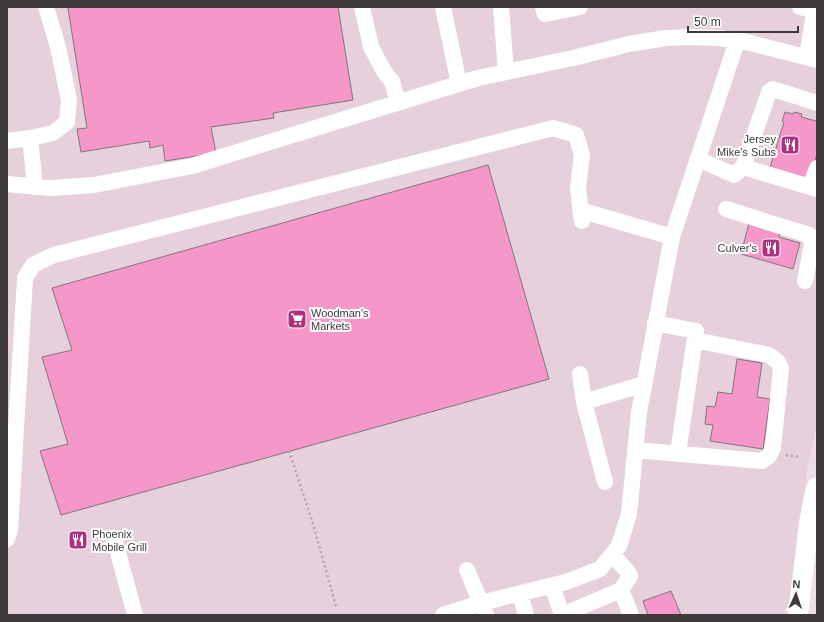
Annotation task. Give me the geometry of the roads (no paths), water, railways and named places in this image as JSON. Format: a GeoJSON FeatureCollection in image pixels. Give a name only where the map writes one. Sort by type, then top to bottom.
{"type":"FeatureCollection","features":[{"type":"Feature","properties":{"kind":"main road"},"geometry":{"type":"LineString","coordinates":[[798,615],[809,523],[817,487]]}},
{"type":"Feature","properties":{"kind":"street"},"geometry":{"type":"LineString","coordinates":[[7,141],[52,133],[67,122],[69,100],[58,47],[46,7]]}},
{"type":"Feature","properties":{"kind":"street"},"geometry":{"type":"LineString","coordinates":[[362,7],[371,47],[385,73],[392,81],[398,103]]}},
{"type":"Feature","properties":{"kind":"street"},"geometry":{"type":"LineString","coordinates":[[443,7],[459,84]]}},
{"type":"Feature","properties":{"kind":"street"},"geometry":{"type":"LineString","coordinates":[[501,7],[506,72]]}},
{"type":"Feature","properties":{"kind":"street"},"geometry":{"type":"LineString","coordinates":[[542,7],[545,14],[580,7]]}},
{"type":"Feature","properties":{"kind":"street"},"geometry":{"type":"LineString","coordinates":[[7,184],[51,188],[94,185],[192,166],[478,78],[574,58],[629,44],[666,38],[737,40],[775,48],[812,59],[812,9]]}},
{"type":"Feature","properties":{"kind":"street"},"geometry":{"type":"LineString","coordinates":[[443,615],[483,609],[520,594],[566,582],[600,569],[619,546],[629,514],[639,412],[672,237],[737,40]]}},
{"type":"Feature","properties":{"kind":"street"},"geometry":{"type":"LineString","coordinates":[[698,159],[734,175],[743,167],[768,94],[773,89],[817,103]]}},
{"type":"Feature","properties":{"kind":"street"},"geometry":{"type":"LineString","coordinates":[[768,94],[817,115]]}},
{"type":"Feature","properties":{"kind":"street"},"geometry":{"type":"LineString","coordinates":[[7,539],[10,530],[25,278],[32,265],[54,255],[553,128],[576,135],[582,155],[578,188],[581,215],[672,237]]}},
{"type":"Feature","properties":{"kind":"street"},"geometry":{"type":"LineString","coordinates":[[30,138],[35,187]]}},
{"type":"Feature","properties":{"kind":"street"},"geometry":{"type":"LineString","coordinates":[[743,167],[814,188],[817,168]]}},
{"type":"Feature","properties":{"kind":"street"},"geometry":{"type":"LineString","coordinates":[[726,209],[809,235],[812,244],[805,281]]}},
{"type":"Feature","properties":{"kind":"street"},"geometry":{"type":"LineString","coordinates":[[655,323],[696,331],[678,453]]}},
{"type":"Feature","properties":{"kind":"street"},"geometry":{"type":"LineString","coordinates":[[635,450],[762,461],[776,451],[780,368],[778,362],[769,355],[695,340]]}},
{"type":"Feature","properties":{"kind":"street"},"geometry":{"type":"LineString","coordinates":[[580,374],[584,402],[605,482]]}},
{"type":"Feature","properties":{"kind":"street"},"geometry":{"type":"LineString","coordinates":[[584,402],[644,384]]}},
{"type":"Feature","properties":{"kind":"street"},"geometry":{"type":"LineString","coordinates":[[114,538],[135,615]]}},
{"type":"Feature","properties":{"kind":"street"},"geometry":{"type":"LineString","coordinates":[[552,586],[562,615],[621,590],[630,576],[612,554]]}},
{"type":"Feature","properties":{"kind":"street"},"geometry":{"type":"LineString","coordinates":[[467,570],[483,609]]}},
{"type":"Feature","properties":{"kind":"street"},"geometry":{"type":"LineString","coordinates":[[621,590],[631,615]]}},
{"type":"Feature","properties":{"kind":"street"},"geometry":{"type":"LineString","coordinates":[[520,594],[526,615]]}},
{"type":"Feature","properties":{"kind":"place","name":"Jersey Mike's Subs"},"geometry":{"type":"Point","coordinates":[790,145]}},
{"type":"Feature","properties":{"kind":"place","name":"Culver's"},"geometry":{"type":"Point","coordinates":[771,248]}},
{"type":"Feature","properties":{"kind":"place","name":"Woodman's Markets"},"geometry":{"type":"Point","coordinates":[297,319]}},
{"type":"Feature","properties":{"kind":"place","name":"Phoenix Mobile Grill"},"geometry":{"type":"Point","coordinates":[78,540]}}]}
